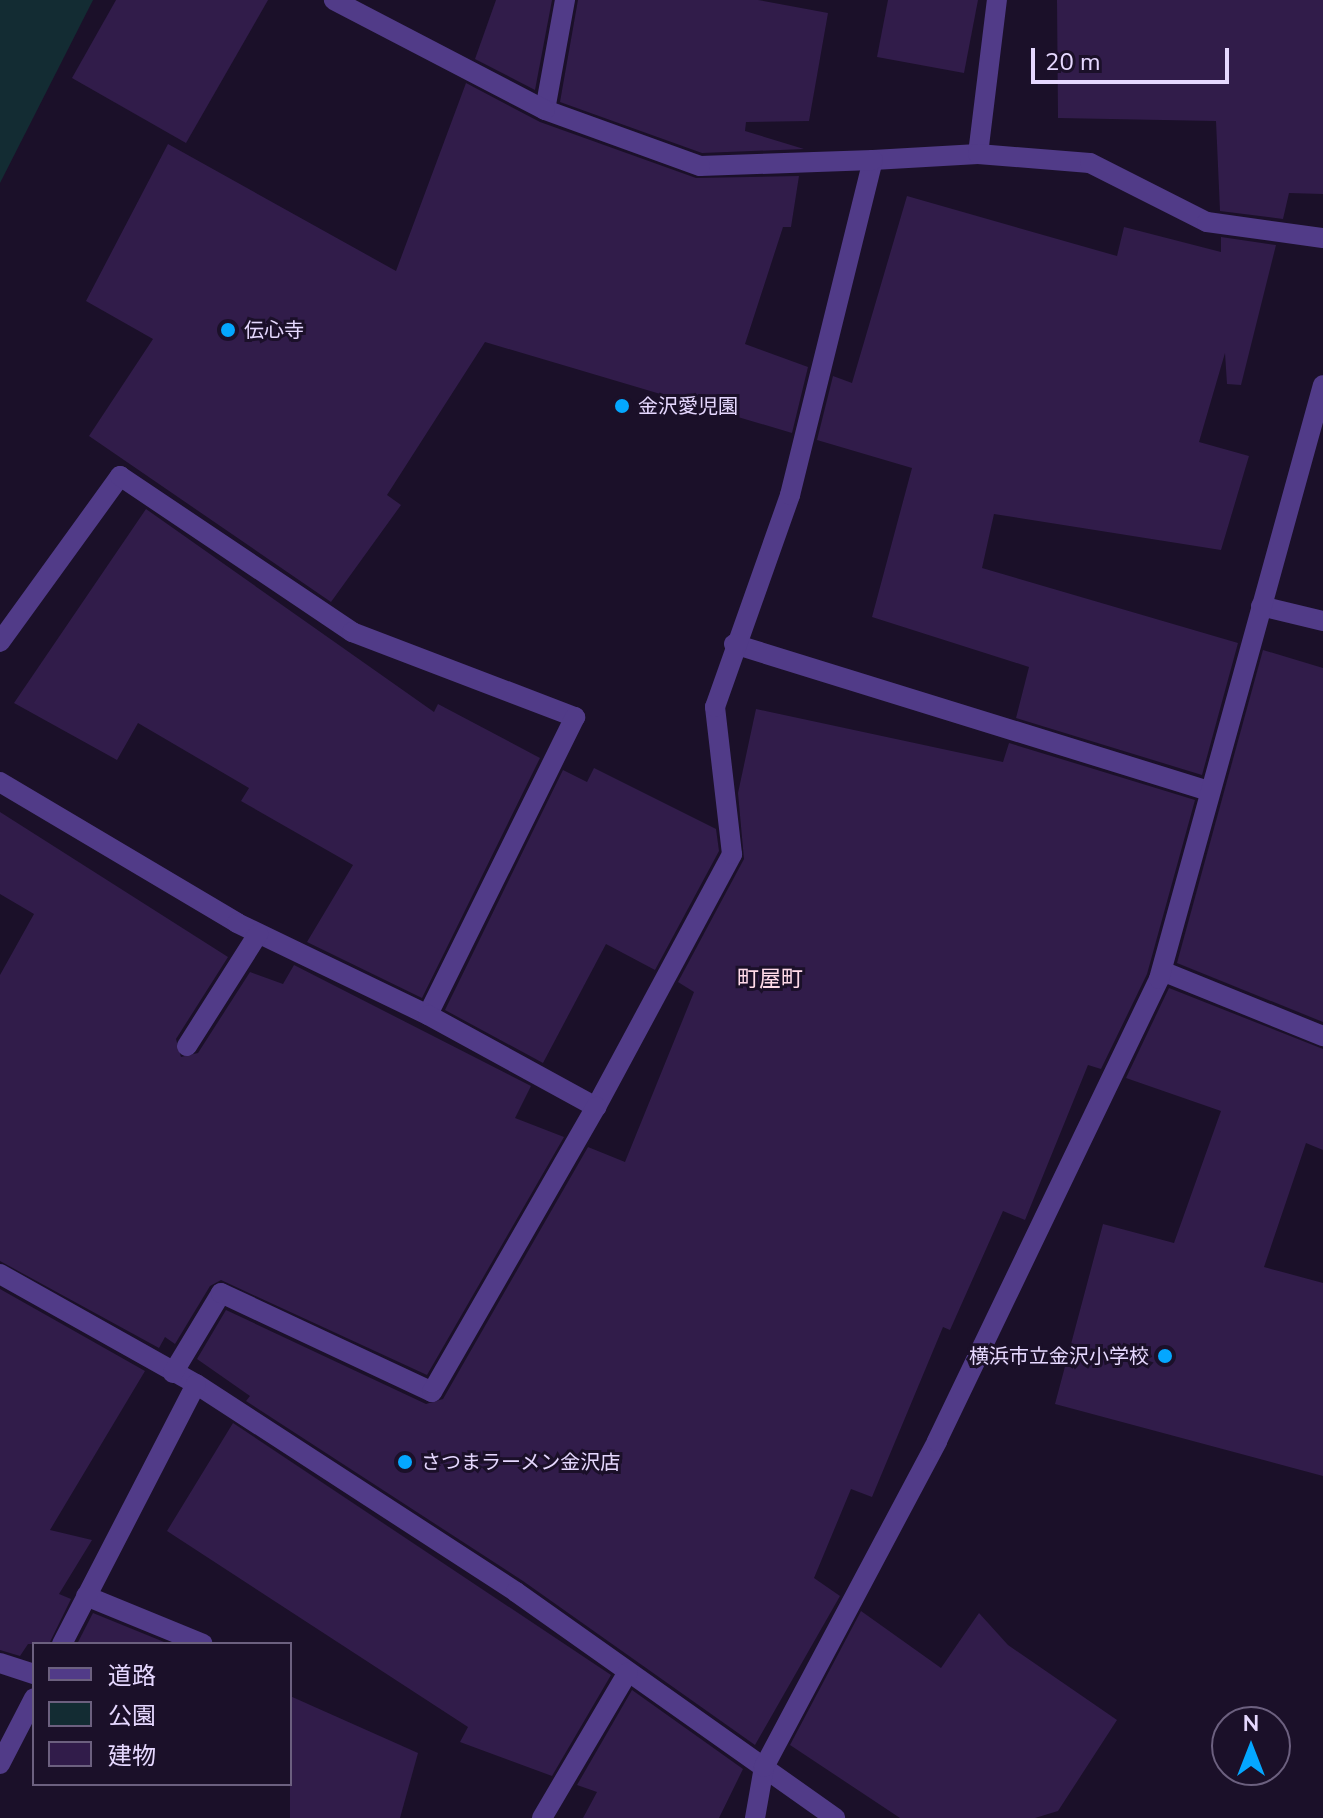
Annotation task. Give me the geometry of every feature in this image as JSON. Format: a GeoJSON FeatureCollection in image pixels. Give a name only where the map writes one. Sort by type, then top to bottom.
{"type":"FeatureCollection","features":[{"type":"Feature","properties":{"kind":"street"},"geometry":{"type":"LineString","coordinates":[[334,0],[545,110],[700,166],[978,154],[1090,163],[1207,222],[1323,238]]}},
{"type":"Feature","properties":{"kind":"street"},"geometry":{"type":"LineString","coordinates":[[545,110],[565,0]]}},
{"type":"Feature","properties":{"kind":"street"},"geometry":{"type":"LineString","coordinates":[[978,154],[997,0]]}},
{"type":"Feature","properties":{"kind":"street"},"geometry":{"type":"LineString","coordinates":[[173,1373],[221,1293],[432,1392],[596,1107],[732,854],[715,707],[734,644],[790,495],[873,160]]}},
{"type":"Feature","properties":{"kind":"street"},"geometry":{"type":"LineString","coordinates":[[755,1818],[764,1767],[937,1441],[1162,971],[1323,385]]}},
{"type":"Feature","properties":{"kind":"street"},"geometry":{"type":"LineString","coordinates":[[0,642],[120,476],[352,632],[575,717],[428,1015]]}},
{"type":"Feature","properties":{"kind":"street"},"geometry":{"type":"LineString","coordinates":[[1261,606],[1323,621]]}},
{"type":"Feature","properties":{"kind":"street"},"geometry":{"type":"LineString","coordinates":[[734,644],[1209,791]]}},
{"type":"Feature","properties":{"kind":"street"},"geometry":{"type":"LineString","coordinates":[[0,782],[258,934],[428,1015],[596,1107]]}},
{"type":"Feature","properties":{"kind":"street"},"geometry":{"type":"LineString","coordinates":[[187,1046],[258,934]]}},
{"type":"Feature","properties":{"kind":"street"},"geometry":{"type":"LineString","coordinates":[[1162,971],[1323,1036]]}},
{"type":"Feature","properties":{"kind":"street"},"geometry":{"type":"LineString","coordinates":[[0,1274],[196,1384],[628,1672],[835,1818]]}},
{"type":"Feature","properties":{"kind":"street"},"geometry":{"type":"LineString","coordinates":[[63,1642],[196,1384]]}},
{"type":"Feature","properties":{"kind":"street"},"geometry":{"type":"LineString","coordinates":[[86,1596],[198,1642]]}},
{"type":"Feature","properties":{"kind":"street"},"geometry":{"type":"LineString","coordinates":[[0,1663],[32,1673]]}},
{"type":"Feature","properties":{"kind":"street"},"geometry":{"type":"LineString","coordinates":[[542,1818],[628,1672]]}},
{"type":"Feature","properties":{"kind":"street"},"geometry":{"type":"LineString","coordinates":[[0,1764],[32,1702]]}},
{"type":"Feature","properties":{"kind":"green space"},"geometry":{"type":"Polygon","coordinates":[[[0,0],[93,0],[0,183],[0,0]]]}},
{"type":"Feature","properties":{"kind":"building"},"geometry":{"type":"Polygon","coordinates":[[[116,0],[268,0],[186,143],[72,78],[116,0]]]}},
{"type":"Feature","properties":{"kind":"building"},"geometry":{"type":"Polygon","coordinates":[[[496,0],[552,0],[535,90],[475,59],[496,0]]]}},
{"type":"Feature","properties":{"kind":"building"},"geometry":{"type":"Polygon","coordinates":[[[578,0],[758,0],[828,13],[809,121],[746,122],[745,131],[804,149],[702,153],[560,102],[578,0]]]}},
{"type":"Feature","properties":{"kind":"building"},"geometry":{"type":"Polygon","coordinates":[[[888,0],[978,0],[964,73],[877,57],[888,0]]]}},
{"type":"Feature","properties":{"kind":"building"},"geometry":{"type":"Polygon","coordinates":[[[1057,0],[1323,0],[1323,194],[1289,193],[1283,219],[1220,211],[1216,121],[1058,118],[1057,0]]]}},
{"type":"Feature","properties":{"kind":"building"},"geometry":{"type":"Polygon","coordinates":[[[466,83],[540,122],[696,178],[799,176],[791,227],[783,227],[745,344],[808,367],[792,433],[485,342],[387,495],[401,505],[331,602],[89,436],[153,339],[86,301],[168,144],[396,271],[466,83]]]}},
{"type":"Feature","properties":{"kind":"building"},"geometry":{"type":"Polygon","coordinates":[[[907,196],[1117,256],[1124,227],[1221,252],[1221,237],[1276,245],[1241,385],[1227,384],[1225,353],[1199,442],[1249,456],[1221,550],[994,514],[982,568],[1238,643],[1202,775],[1016,718],[1029,667],[872,617],[912,468],[817,440],[833,376],[852,383],[907,196]]]}},
{"type":"Feature","properties":{"kind":"building"},"geometry":{"type":"Polygon","coordinates":[[[146,509],[434,712],[438,704],[540,758],[422,998],[307,942],[353,865],[241,801],[249,788],[138,723],[117,760],[14,703],[146,509]]]}},
{"type":"Feature","properties":{"kind":"building"},"geometry":{"type":"Polygon","coordinates":[[[1263,650],[1323,668],[1323,1022],[1177,963],[1263,650]]]}},
{"type":"Feature","properties":{"kind":"building"},"geometry":{"type":"Polygon","coordinates":[[[756,709],[1003,762],[1009,743],[1195,800],[1147,974],[1101,1069],[1088,1065],[1025,1220],[1003,1211],[950,1330],[943,1327],[872,1497],[851,1489],[814,1578],[840,1596],[755,1745],[523,1581],[246,1401],[250,1396],[197,1359],[226,1310],[426,1404],[443,1399],[588,1147],[625,1162],[694,992],[678,982],[744,859],[738,793],[756,709]]]}},
{"type":"Feature","properties":{"kind":"building"},"geometry":{"type":"Polygon","coordinates":[[[594,768],[716,829],[719,851],[655,970],[606,944],[543,1063],[445,1010],[563,770],[587,782],[594,768]]]}},
{"type":"Feature","properties":{"kind":"building"},"geometry":{"type":"Polygon","coordinates":[[[0,812],[228,957],[176,1039],[181,1057],[198,1053],[250,972],[283,984],[294,965],[531,1086],[515,1118],[564,1137],[427,1375],[221,1280],[210,1286],[175,1344],[165,1337],[159,1348],[0,1261],[0,975],[34,914],[0,894],[0,812]]]}},
{"type":"Feature","properties":{"kind":"building"},"geometry":{"type":"Polygon","coordinates":[[[1169,988],[1323,1049],[1323,1150],[1306,1143],[1264,1267],[1323,1283],[1323,1476],[1055,1404],[1103,1224],[1174,1243],[1221,1111],[1126,1078],[1169,988]]]}},
{"type":"Feature","properties":{"kind":"building"},"geometry":{"type":"Polygon","coordinates":[[[0,1289],[145,1371],[50,1530],[92,1540],[59,1594],[71,1599],[50,1642],[32,1642],[20,1656],[0,1650],[0,1289]]]}},
{"type":"Feature","properties":{"kind":"building"},"geometry":{"type":"Polygon","coordinates":[[[233,1423],[611,1675],[552,1776],[460,1742],[468,1727],[167,1531],[233,1423]]]}},
{"type":"Feature","properties":{"kind":"building"},"geometry":{"type":"Polygon","coordinates":[[[861,1611],[941,1668],[979,1613],[1008,1645],[1117,1720],[1058,1811],[1035,1818],[900,1818],[790,1745],[861,1611]]]}},
{"type":"Feature","properties":{"kind":"building"},"geometry":{"type":"Polygon","coordinates":[[[93,1613],[164,1642],[78,1642],[93,1613]]]}},
{"type":"Feature","properties":{"kind":"building"},"geometry":{"type":"Polygon","coordinates":[[[632,1690],[743,1769],[719,1818],[583,1818],[597,1792],[577,1785],[632,1690]]]}},
{"type":"Feature","properties":{"kind":"building"},"geometry":{"type":"Polygon","coordinates":[[[292,1697],[418,1753],[400,1818],[290,1818],[292,1697]]]}},
{"type":"Feature","properties":{"kind":"place","name":"伝心寺"},"geometry":{"type":"Point","coordinates":[228,330]}},
{"type":"Feature","properties":{"kind":"place","name":"金沢愛児園"},"geometry":{"type":"Point","coordinates":[622,406]}},
{"type":"Feature","properties":{"kind":"place","name":"横浜市立金沢小学校"},"geometry":{"type":"Point","coordinates":[1165,1356]}},
{"type":"Feature","properties":{"kind":"place","name":"さつまラーメン金沢店"},"geometry":{"type":"Point","coordinates":[405,1462]}},
{"type":"Feature","properties":{"kind":"district","name":"町屋町"},"geometry":{"type":"Point","coordinates":[770,980]}}]}
